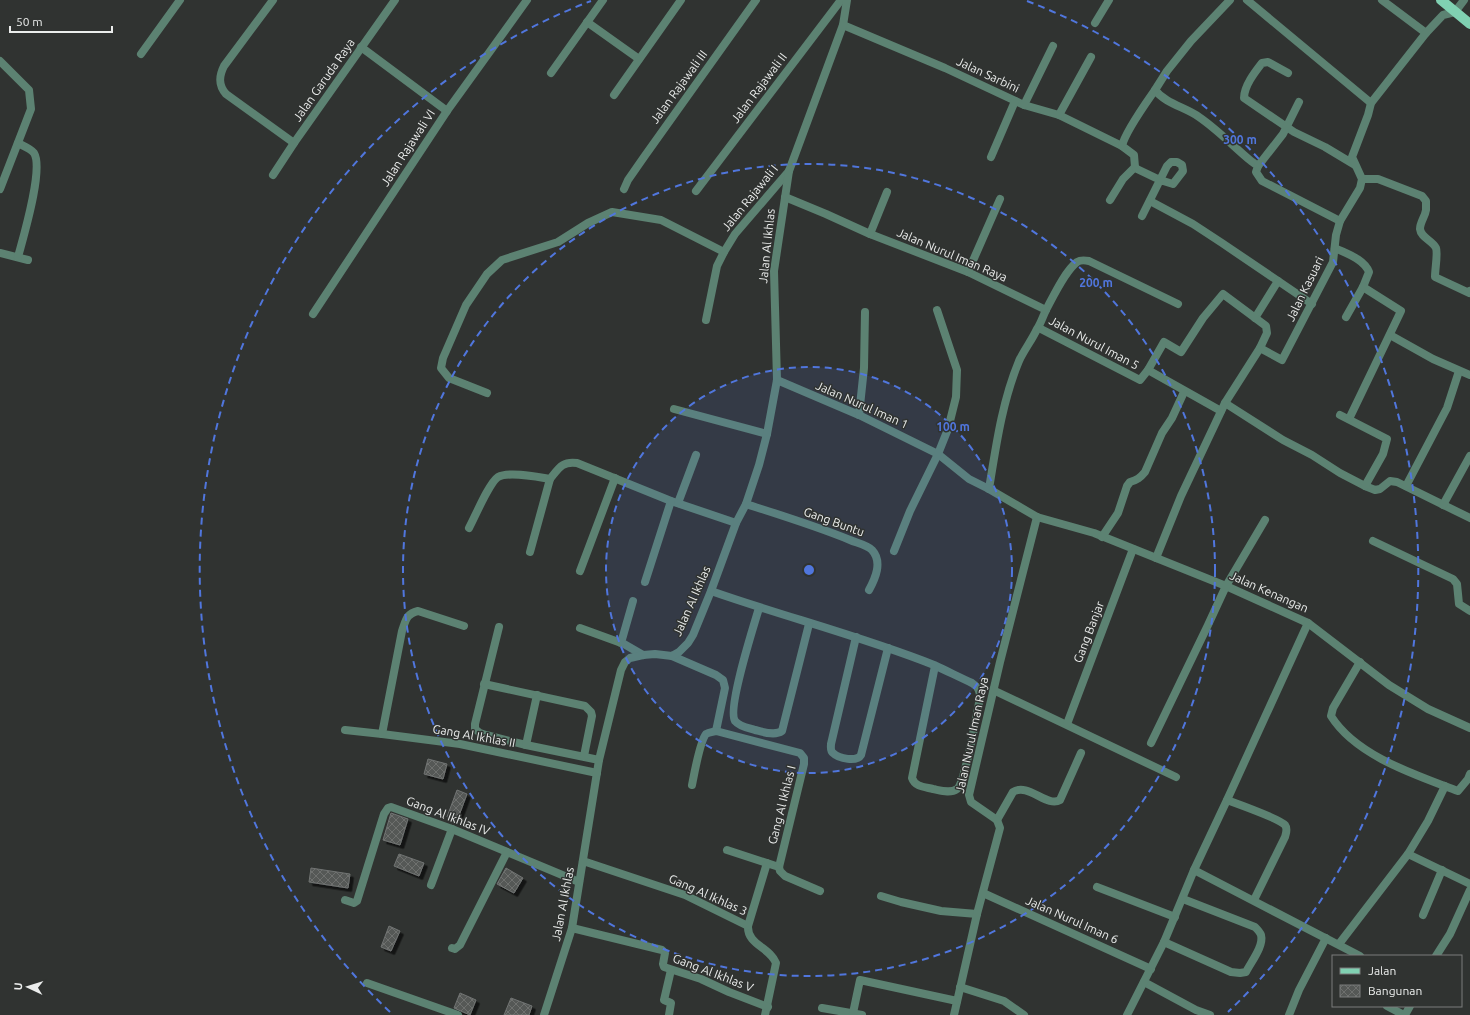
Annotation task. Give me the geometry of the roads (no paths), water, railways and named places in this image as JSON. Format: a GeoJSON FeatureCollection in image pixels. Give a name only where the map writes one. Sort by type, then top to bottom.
{"type":"FeatureCollection","features":[{"type":"Feature","properties":{"kind":"main road"},"geometry":{"type":"LineString","coordinates":[[1441,0],[1470,24]]}},
{"type":"Feature","properties":{"kind":"street"},"geometry":{"type":"LineString","coordinates":[[141,54],[180,0]]}},
{"type":"Feature","properties":{"kind":"street"},"geometry":{"type":"LineString","coordinates":[[273,0],[224,66],[220,77],[220,83],[226,94],[294,143]]}},
{"type":"Feature","properties":{"kind":"street","name":"Jalan Garuda Raya"},"geometry":{"type":"LineString","coordinates":[[273,175],[294,143],[396,0]]}},
{"type":"Feature","properties":{"kind":"street","name":"Jalan Rajawali VI"},"geometry":{"type":"LineString","coordinates":[[313,314],[447,111],[527,0]]}},
{"type":"Feature","properties":{"kind":"street"},"geometry":{"type":"LineString","coordinates":[[551,73],[603,0]]}},
{"type":"Feature","properties":{"kind":"street"},"geometry":{"type":"LineString","coordinates":[[614,95],[681,0]]}},
{"type":"Feature","properties":{"kind":"street","name":"Jalan Rajawali III"},"geometry":{"type":"LineString","coordinates":[[624,189],[628,180],[644,157],[756,0]]}},
{"type":"Feature","properties":{"kind":"street","name":"Jalan Rajawali II"},"geometry":{"type":"LineString","coordinates":[[696,191],[841,0]]}},
{"type":"Feature","properties":{"kind":"street","name":"Jalan Rajawali I"},"geometry":{"type":"LineString","coordinates":[[706,320],[713,281],[717,266],[724,252],[735,234],[789,171],[843,25],[847,0]]}},
{"type":"Feature","properties":{"kind":"street"},"geometry":{"type":"LineString","coordinates":[[1095,23],[1109,0]]}},
{"type":"Feature","properties":{"kind":"street"},"geometry":{"type":"LineString","coordinates":[[1142,216],[1160,180],[1140,171],[1135,167],[1134,155],[1122,146],[1125,138],[1167,71],[1191,41],[1230,0]]}},
{"type":"Feature","properties":{"kind":"street"},"geometry":{"type":"LineString","coordinates":[[1247,0],[1371,103]]}},
{"type":"Feature","properties":{"kind":"street"},"geometry":{"type":"LineString","coordinates":[[1382,0],[1426,33]]}},
{"type":"Feature","properties":{"kind":"street"},"geometry":{"type":"LineString","coordinates":[[1464,0],[1455,12],[1443,15],[1426,33],[1371,103],[1352,157],[1362,178],[1378,179],[1422,196],[1426,201],[1426,211],[1421,223],[1420,231],[1423,236],[1432,242],[1436,249],[1434,268],[1435,277],[1470,292]]}},
{"type":"Feature","properties":{"kind":"street"},"geometry":{"type":"LineString","coordinates":[[587,22],[639,59]]}},
{"type":"Feature","properties":{"kind":"street","name":"Jalan Sarbini"},"geometry":{"type":"LineString","coordinates":[[843,25],[945,68],[1024,105],[1059,115],[1122,146]]}},
{"type":"Feature","properties":{"kind":"street"},"geometry":{"type":"LineString","coordinates":[[1024,105],[1054,46]]}},
{"type":"Feature","properties":{"kind":"street"},"geometry":{"type":"LineString","coordinates":[[361,48],[447,111]]}},
{"type":"Feature","properties":{"kind":"street"},"geometry":{"type":"LineString","coordinates":[[1059,115],[1091,57]]}},
{"type":"Feature","properties":{"kind":"street"},"geometry":{"type":"LineString","coordinates":[[0,61],[29,90],[31,109],[0,189]]}},
{"type":"Feature","properties":{"kind":"street"},"geometry":{"type":"LineString","coordinates":[[1288,73],[1268,62],[1262,63],[1244,93],[1244,98],[1249,103],[1287,127],[1355,165]]}},
{"type":"Feature","properties":{"kind":"street"},"geometry":{"type":"LineString","coordinates":[[1155,90],[1159,95],[1171,103],[1199,117],[1250,161],[1258,166]]}},
{"type":"Feature","properties":{"kind":"street"},"geometry":{"type":"LineString","coordinates":[[991,157],[1015,101]]}},
{"type":"Feature","properties":{"kind":"street"},"geometry":{"type":"LineString","coordinates":[[1299,102],[1287,127],[1258,166],[1256,172],[1262,180],[1340,221]]}},
{"type":"Feature","properties":{"kind":"street"},"geometry":{"type":"LineString","coordinates":[[18,143],[28,148],[34,154],[37,173],[18,257]]}},
{"type":"Feature","properties":{"kind":"street"},"geometry":{"type":"LineString","coordinates":[[1110,200],[1123,179],[1135,167]]}},
{"type":"Feature","properties":{"kind":"street","name":"Jalan Al Ikhlas"},"geometry":{"type":"LineString","coordinates":[[544,1015],[572,928],[599,760],[621,670],[625,662],[630,658],[655,654],[672,656],[679,652],[688,643],[711,591],[736,523],[746,504],[768,434],[777,380],[774,271],[789,171]]}},
{"type":"Feature","properties":{"kind":"street","name":"Jalan Kasuari"},"geometry":{"type":"LineString","coordinates":[[1260,348],[1282,360],[1333,262],[1336,235],[1340,221],[1360,188],[1362,178]]}},
{"type":"Feature","properties":{"kind":"street"},"geometry":{"type":"LineString","coordinates":[[870,234],[887,192]]}},
{"type":"Feature","properties":{"kind":"street","name":"Jalan Nurul Iman Raya"},"geometry":{"type":"LineString","coordinates":[[785,197],[870,234],[968,272],[1046,310]]}},
{"type":"Feature","properties":{"kind":"street"},"geometry":{"type":"LineString","coordinates":[[968,272],[1000,199]]}},
{"type":"Feature","properties":{"kind":"street"},"geometry":{"type":"LineString","coordinates":[[1150,201],[1192,224],[1312,304]]}},
{"type":"Feature","properties":{"kind":"street"},"geometry":{"type":"LineString","coordinates":[[487,393],[449,378],[441,368],[443,358],[466,305],[487,274],[502,260],[558,242],[588,223],[612,212],[661,220],[724,252]]}},
{"type":"Feature","properties":{"kind":"street"},"geometry":{"type":"LineString","coordinates":[[1335,248],[1354,257],[1367,267],[1369,272],[1363,287],[1346,317]]}},
{"type":"Feature","properties":{"kind":"street"},"geometry":{"type":"LineString","coordinates":[[0,253],[28,260]]}},
{"type":"Feature","properties":{"kind":"street"},"geometry":{"type":"LineString","coordinates":[[989,489],[1005,403],[1020,359],[1063,279],[1078,261],[1089,261],[1178,304]]}},
{"type":"Feature","properties":{"kind":"street"},"geometry":{"type":"LineString","coordinates":[[1156,558],[1181,496],[1225,403],[1260,348],[1267,333],[1267,329],[1264,324],[1255,318],[1278,280]]}},
{"type":"Feature","properties":{"kind":"street"},"geometry":{"type":"LineString","coordinates":[[1349,419],[1401,311],[1363,287]]}},
{"type":"Feature","properties":{"kind":"street","name":"Jalan Nurul Iman 5"},"geometry":{"type":"LineString","coordinates":[[1038,328],[1137,380],[1140,380],[1148,370],[1164,342],[1181,352],[1203,318],[1223,294],[1255,318]]}},
{"type":"Feature","properties":{"kind":"street"},"geometry":{"type":"LineString","coordinates":[[894,550],[910,511],[938,454],[948,429],[956,397],[957,370],[937,310]]}},
{"type":"Feature","properties":{"kind":"street"},"geometry":{"type":"LineString","coordinates":[[859,415],[864,368],[865,312]]}},
{"type":"Feature","properties":{"kind":"street"},"geometry":{"type":"LineString","coordinates":[[1390,335],[1433,358],[1470,375]]}},
{"type":"Feature","properties":{"kind":"street"},"geometry":{"type":"LineString","coordinates":[[1148,370],[1221,412]]}},
{"type":"Feature","properties":{"kind":"street"},"geometry":{"type":"LineString","coordinates":[[1406,486],[1447,408],[1459,371]]}},
{"type":"Feature","properties":{"kind":"street","name":"Jalan Nurul Iman 1"},"geometry":{"type":"LineString","coordinates":[[777,380],[859,415],[938,454],[968,479],[989,489],[1037,517]]}},
{"type":"Feature","properties":{"kind":"street"},"geometry":{"type":"LineString","coordinates":[[1102,536],[1118,513],[1127,486],[1130,482],[1141,477],[1145,472],[1162,434],[1172,418],[1184,392]]}},
{"type":"Feature","properties":{"kind":"street"},"geometry":{"type":"LineString","coordinates":[[1225,403],[1283,440],[1365,486],[1375,490],[1380,489],[1390,481],[1406,486],[1470,518]]}},
{"type":"Feature","properties":{"kind":"street"},"geometry":{"type":"LineString","coordinates":[[674,409],[768,434]]}},
{"type":"Feature","properties":{"kind":"street"},"geometry":{"type":"LineString","coordinates":[[1340,415],[1387,439],[1383,454],[1365,486]]}},
{"type":"Feature","properties":{"kind":"street"},"geometry":{"type":"LineString","coordinates":[[645,582],[675,502],[696,454]]}},
{"type":"Feature","properties":{"kind":"street"},"geometry":{"type":"LineString","coordinates":[[1444,505],[1470,456]]}},
{"type":"Feature","properties":{"kind":"street"},"geometry":{"type":"LineString","coordinates":[[530,552],[550,479],[561,466],[565,463],[572,462],[675,502],[736,523]]}},
{"type":"Feature","properties":{"kind":"street"},"geometry":{"type":"LineString","coordinates":[[469,528],[491,485],[498,477],[507,475],[550,479]]}},
{"type":"Feature","properties":{"kind":"street"},"geometry":{"type":"LineString","coordinates":[[580,571],[615,478]]}},
{"type":"Feature","properties":{"kind":"street","name":"Gang Buntu"},"geometry":{"type":"LineString","coordinates":[[746,504],[845,538],[872,550],[877,558],[877,568],[876,577],[869,590]]}},
{"type":"Feature","properties":{"kind":"street","name":"Jalan Nurul Iman Raya"},"geometry":{"type":"LineString","coordinates":[[997,820],[973,804],[969,799],[993,690],[1037,517]]}},
{"type":"Feature","properties":{"kind":"street","name":"Jalan Kenangan"},"geometry":{"type":"LineString","coordinates":[[1037,517],[1102,536],[1226,586],[1308,623],[1389,685],[1428,709],[1470,728]]}},
{"type":"Feature","properties":{"kind":"street"},"geometry":{"type":"LineString","coordinates":[[1151,743],[1226,586],[1265,520]]}},
{"type":"Feature","properties":{"kind":"street"},"geometry":{"type":"LineString","coordinates":[[1373,541],[1452,579],[1457,584],[1459,604],[1470,611]]}},
{"type":"Feature","properties":{"kind":"street","name":"Gang Banjar"},"geometry":{"type":"LineString","coordinates":[[1067,724],[1133,549]]}},
{"type":"Feature","properties":{"kind":"street"},"geometry":{"type":"LineString","coordinates":[[711,591],[759,608],[888,648],[934,666],[972,683],[977,687],[980,692],[974,728],[961,781],[956,790],[950,792],[917,785],[913,782],[912,778],[934,666]]}},
{"type":"Feature","properties":{"kind":"street"},"geometry":{"type":"LineString","coordinates":[[621,643],[633,601]]}},
{"type":"Feature","properties":{"kind":"street"},"geometry":{"type":"LineString","coordinates":[[759,608],[733,707],[733,716],[736,722],[742,726],[771,733],[782,731],[809,624]]}},
{"type":"Feature","properties":{"kind":"street"},"geometry":{"type":"LineString","coordinates":[[382,734],[402,631],[407,616],[418,611],[464,626]]}},
{"type":"Feature","properties":{"kind":"street"},"geometry":{"type":"LineString","coordinates":[[1128,1015],[1164,942],[1194,870],[1228,800],[1308,623]]}},
{"type":"Feature","properties":{"kind":"street"},"geometry":{"type":"LineString","coordinates":[[499,628],[484,684],[475,729],[480,733],[526,745],[599,760]]}},
{"type":"Feature","properties":{"kind":"street"},"geometry":{"type":"LineString","coordinates":[[580,628],[633,648],[643,655]]}},
{"type":"Feature","properties":{"kind":"street"},"geometry":{"type":"LineString","coordinates":[[856,637],[831,744],[831,750],[836,755],[856,760],[860,758],[888,648]]}},
{"type":"Feature","properties":{"kind":"street"},"geometry":{"type":"LineString","coordinates":[[672,656],[716,675],[723,680],[725,688],[716,731],[706,735],[703,739],[692,785]]}},
{"type":"Feature","properties":{"kind":"street"},"geometry":{"type":"LineString","coordinates":[[1360,662],[1333,708],[1332,716],[1352,741],[1362,748],[1407,771],[1458,791],[1468,779],[1470,774]]}},
{"type":"Feature","properties":{"kind":"street"},"geometry":{"type":"LineString","coordinates":[[484,684],[581,704],[589,709],[592,716],[584,756]]}},
{"type":"Feature","properties":{"kind":"street"},"geometry":{"type":"LineString","coordinates":[[993,690],[1176,777]]}},
{"type":"Feature","properties":{"kind":"street"},"geometry":{"type":"LineString","coordinates":[[526,745],[537,695]]}},
{"type":"Feature","properties":{"kind":"street","name":"Gang Al Ikhlas II"},"geometry":{"type":"LineString","coordinates":[[345,730],[460,744],[597,773]]}},
{"type":"Feature","properties":{"kind":"street","name":"Gang Al Ikhlas I"},"geometry":{"type":"LineString","coordinates":[[716,731],[798,752],[804,758],[804,764],[779,867]]}},
{"type":"Feature","properties":{"kind":"street"},"geometry":{"type":"LineString","coordinates":[[954,1015],[982,893],[999,834],[1000,828],[997,820],[1013,792],[1016,790],[1025,790],[1054,802],[1060,800],[1081,753]]}},
{"type":"Feature","properties":{"kind":"street"},"geometry":{"type":"LineString","coordinates":[[1339,944],[1408,854],[1428,821],[1445,786]]}},
{"type":"Feature","properties":{"kind":"street"},"geometry":{"type":"LineString","coordinates":[[1228,800],[1278,821],[1286,826],[1287,829],[1285,837],[1254,900]]}},
{"type":"Feature","properties":{"kind":"street","name":"Gang Al Ikhlas IV"},"geometry":{"type":"LineString","coordinates":[[346,900],[354,903],[357,901],[384,814],[388,808],[395,808],[452,829],[579,882]]}},
{"type":"Feature","properties":{"kind":"street"},"geometry":{"type":"LineString","coordinates":[[431,885],[452,829]]}},
{"type":"Feature","properties":{"kind":"street"},"geometry":{"type":"LineString","coordinates":[[727,850],[779,867],[780,871],[785,876],[820,890]]}},
{"type":"Feature","properties":{"kind":"street"},"geometry":{"type":"LineString","coordinates":[[452,948],[458,946],[464,938],[507,852]]}},
{"type":"Feature","properties":{"kind":"street"},"geometry":{"type":"LineString","coordinates":[[1408,854],[1470,884]]}},
{"type":"Feature","properties":{"kind":"street","name":"Gang Al Ikhlas 3"},"geometry":{"type":"LineString","coordinates":[[583,861],[685,895],[748,926],[749,935],[752,940],[774,957],[776,963],[766,1011]]}},
{"type":"Feature","properties":{"kind":"street"},"geometry":{"type":"LineString","coordinates":[[748,926],[766,863]]}},
{"type":"Feature","properties":{"kind":"street"},"geometry":{"type":"LineString","coordinates":[[1194,870],[1358,955]]}},
{"type":"Feature","properties":{"kind":"street"},"geometry":{"type":"LineString","coordinates":[[1423,915],[1442,870]]}},
{"type":"Feature","properties":{"kind":"street"},"geometry":{"type":"LineString","coordinates":[[1097,887],[1175,917]]}},
{"type":"Feature","properties":{"kind":"street"},"geometry":{"type":"LineString","coordinates":[[1437,955],[1450,934],[1470,890]]}},
{"type":"Feature","properties":{"kind":"street","name":"Jalan Nurul Iman 6"},"geometry":{"type":"LineString","coordinates":[[982,893],[1151,969]]}},
{"type":"Feature","properties":{"kind":"street"},"geometry":{"type":"LineString","coordinates":[[882,896],[941,911],[977,914]]}},
{"type":"Feature","properties":{"kind":"street"},"geometry":{"type":"LineString","coordinates":[[1164,942],[1231,972],[1240,974],[1246,972],[1260,946],[1261,933],[1255,927],[1182,899]]}},
{"type":"Feature","properties":{"kind":"street","name":"Gang Al Ikhlas V"},"geometry":{"type":"LineString","coordinates":[[572,928],[662,950],[665,953],[663,966],[702,979],[766,1011]]}},
{"type":"Feature","properties":{"kind":"street"},"geometry":{"type":"LineString","coordinates":[[1288,1015],[1326,938]]}},
{"type":"Feature","properties":{"kind":"street"},"geometry":{"type":"LineString","coordinates":[[668,1015],[671,1003],[664,1000],[672,970]]}},
{"type":"Feature","properties":{"kind":"street"},"geometry":{"type":"LineString","coordinates":[[853,1013],[860,980],[958,1001]]}},
{"type":"Feature","properties":{"kind":"street"},"geometry":{"type":"LineString","coordinates":[[1144,982],[1196,1010],[1209,1015]]}},
{"type":"Feature","properties":{"kind":"street"},"geometry":{"type":"LineString","coordinates":[[367,983],[458,1015]]}},
{"type":"Feature","properties":{"kind":"street"},"geometry":{"type":"LineString","coordinates":[[960,987],[1004,1001],[1024,1015]]}},
{"type":"Feature","properties":{"kind":"street"},"geometry":{"type":"LineString","coordinates":[[1389,1007],[1405,1015]]}},
{"type":"Feature","properties":{"kind":"street"},"geometry":{"type":"LineString","coordinates":[[822,1008],[862,1015]]}}]}
